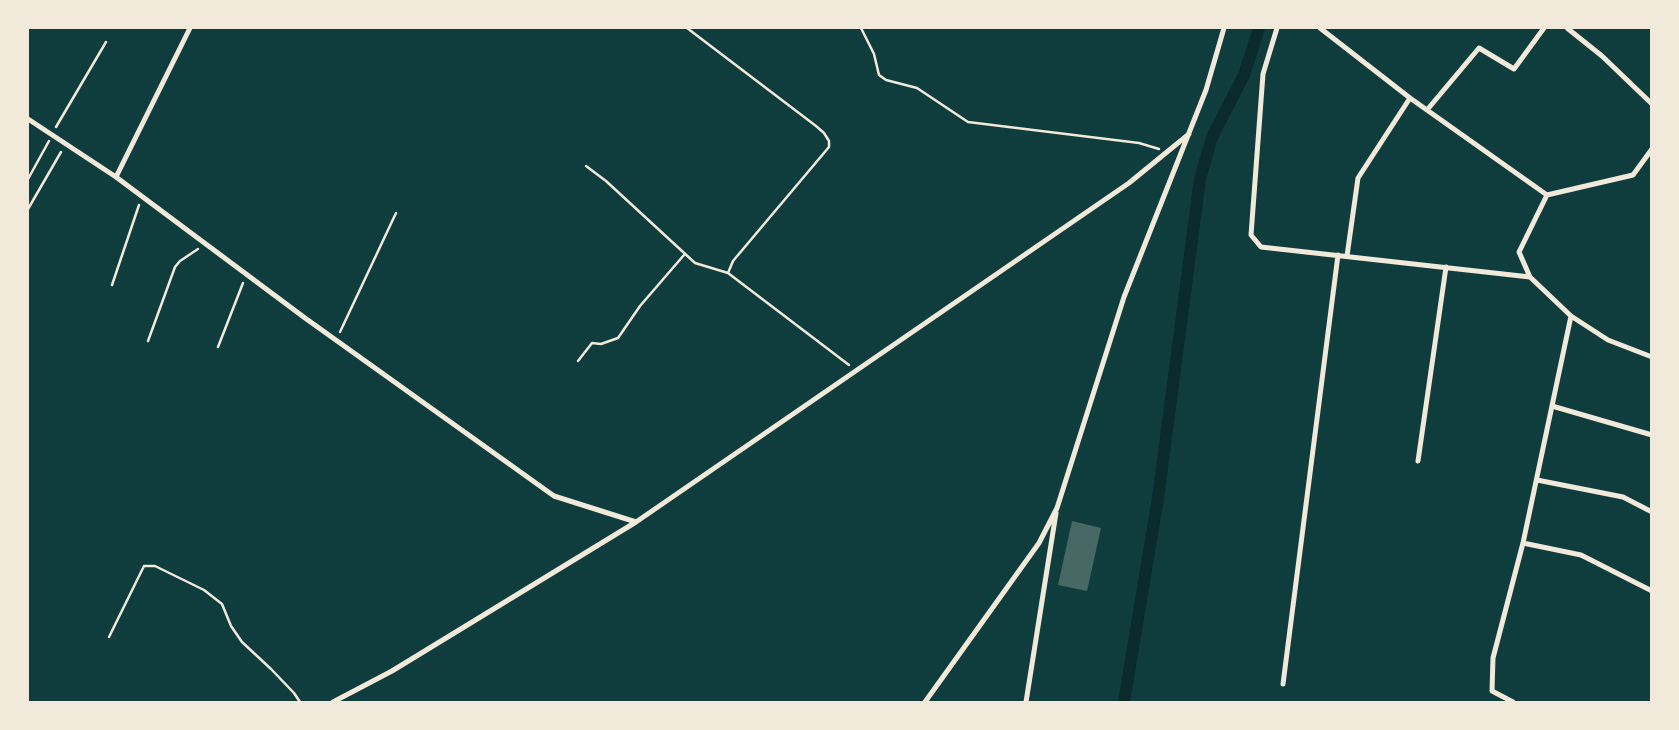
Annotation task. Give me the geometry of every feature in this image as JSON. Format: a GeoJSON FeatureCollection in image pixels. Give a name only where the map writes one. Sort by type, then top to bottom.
{"type":"FeatureCollection","features":[{"type":"Feature","properties":{"kind":"street"},"geometry":{"type":"LineString","coordinates":[[116,177],[190,28]]}},
{"type":"Feature","properties":{"kind":"street"},"geometry":{"type":"LineString","coordinates":[[1026,702],[1057,508],[1124,297],[1206,90],[1224,28]]}},
{"type":"Feature","properties":{"kind":"street"},"geometry":{"type":"LineString","coordinates":[[1277,28],[1263,74],[1251,235],[1261,246],[1530,277]]}},
{"type":"Feature","properties":{"kind":"street"},"geometry":{"type":"LineString","coordinates":[[1320,28],[1410,98],[1547,195],[1633,176],[1652,150]]}},
{"type":"Feature","properties":{"kind":"street"},"geometry":{"type":"LineString","coordinates":[[1427,110],[1479,48],[1514,69],[1544,28]]}},
{"type":"Feature","properties":{"kind":"street"},"geometry":{"type":"LineString","coordinates":[[1567,28],[1602,56],[1652,104]]}},
{"type":"Feature","properties":{"kind":"street"},"geometry":{"type":"LineString","coordinates":[[1347,256],[1358,178],[1410,98]]}},
{"type":"Feature","properties":{"kind":"street"},"geometry":{"type":"LineString","coordinates":[[28,119],[116,177],[336,340],[554,496],[636,522]]}},
{"type":"Feature","properties":{"kind":"street"},"geometry":{"type":"LineString","coordinates":[[333,702],[392,671],[636,522],[1129,183],[1188,134]]}},
{"type":"Feature","properties":{"kind":"street"},"geometry":{"type":"LineString","coordinates":[[1547,195],[1519,252],[1530,277],[1571,316],[1608,340],[1652,358]]}},
{"type":"Feature","properties":{"kind":"street"},"geometry":{"type":"LineString","coordinates":[[1283,684],[1338,255]]}},
{"type":"Feature","properties":{"kind":"street"},"geometry":{"type":"LineString","coordinates":[[1418,460],[1446,268]]}},
{"type":"Feature","properties":{"kind":"street"},"geometry":{"type":"LineString","coordinates":[[1513,702],[1505,701],[1492,691],[1493,658],[1524,542],[1571,316]]}},
{"type":"Feature","properties":{"kind":"street"},"geometry":{"type":"LineString","coordinates":[[1552,406],[1652,435]]}},
{"type":"Feature","properties":{"kind":"street"},"geometry":{"type":"LineString","coordinates":[[1537,480],[1623,497],[1652,512]]}},
{"type":"Feature","properties":{"kind":"street"},"geometry":{"type":"LineString","coordinates":[[924,702],[1039,544],[1057,508]]}},
{"type":"Feature","properties":{"kind":"street"},"geometry":{"type":"LineString","coordinates":[[1524,542],[1581,555],[1652,591]]}},
{"type":"Feature","properties":{"kind":"path"},"geometry":{"type":"LineString","coordinates":[[687,28],[816,126],[829,141],[829,147],[733,261],[728,273]]}},
{"type":"Feature","properties":{"kind":"path"},"geometry":{"type":"LineString","coordinates":[[861,28],[874,54],[879,75],[886,80],[917,88],[968,122],[1139,143],[1168,151]]}},
{"type":"Feature","properties":{"kind":"path"},"geometry":{"type":"LineString","coordinates":[[28,179],[106,42]]}},
{"type":"Feature","properties":{"kind":"path"},"geometry":{"type":"LineString","coordinates":[[28,209],[66,144]]}},
{"type":"Feature","properties":{"kind":"path"},"geometry":{"type":"LineString","coordinates":[[586,166],[606,181],[695,263],[728,273],[856,370]]}},
{"type":"Feature","properties":{"kind":"path"},"geometry":{"type":"LineString","coordinates":[[112,285],[142,196]]}},
{"type":"Feature","properties":{"kind":"path"},"geometry":{"type":"LineString","coordinates":[[336,340],[396,213]]}},
{"type":"Feature","properties":{"kind":"path"},"geometry":{"type":"LineString","coordinates":[[148,341],[175,267],[180,261],[206,244]]}},
{"type":"Feature","properties":{"kind":"path"},"geometry":{"type":"LineString","coordinates":[[578,361],[592,343],[601,344],[618,338],[640,306],[684,254]]}},
{"type":"Feature","properties":{"kind":"path"},"geometry":{"type":"LineString","coordinates":[[218,347],[246,274]]}},
{"type":"Feature","properties":{"kind":"path"},"geometry":{"type":"LineString","coordinates":[[109,637],[144,566],[155,566],[204,590],[222,604],[231,626],[242,642],[277,675],[300,702]]}},
{"type":"Feature","properties":{"kind":"building"},"geometry":{"type":"Polygon","coordinates":[[[1072,521],[1101,528],[1087,591],[1058,585],[1072,521]]]}},
{"type":"Feature","properties":{"kind":"waterway"},"geometry":{"type":"LineString","coordinates":[[1124,702],[1158,498],[1200,179],[1212,137],[1244,75],[1259,28]]}}]}
